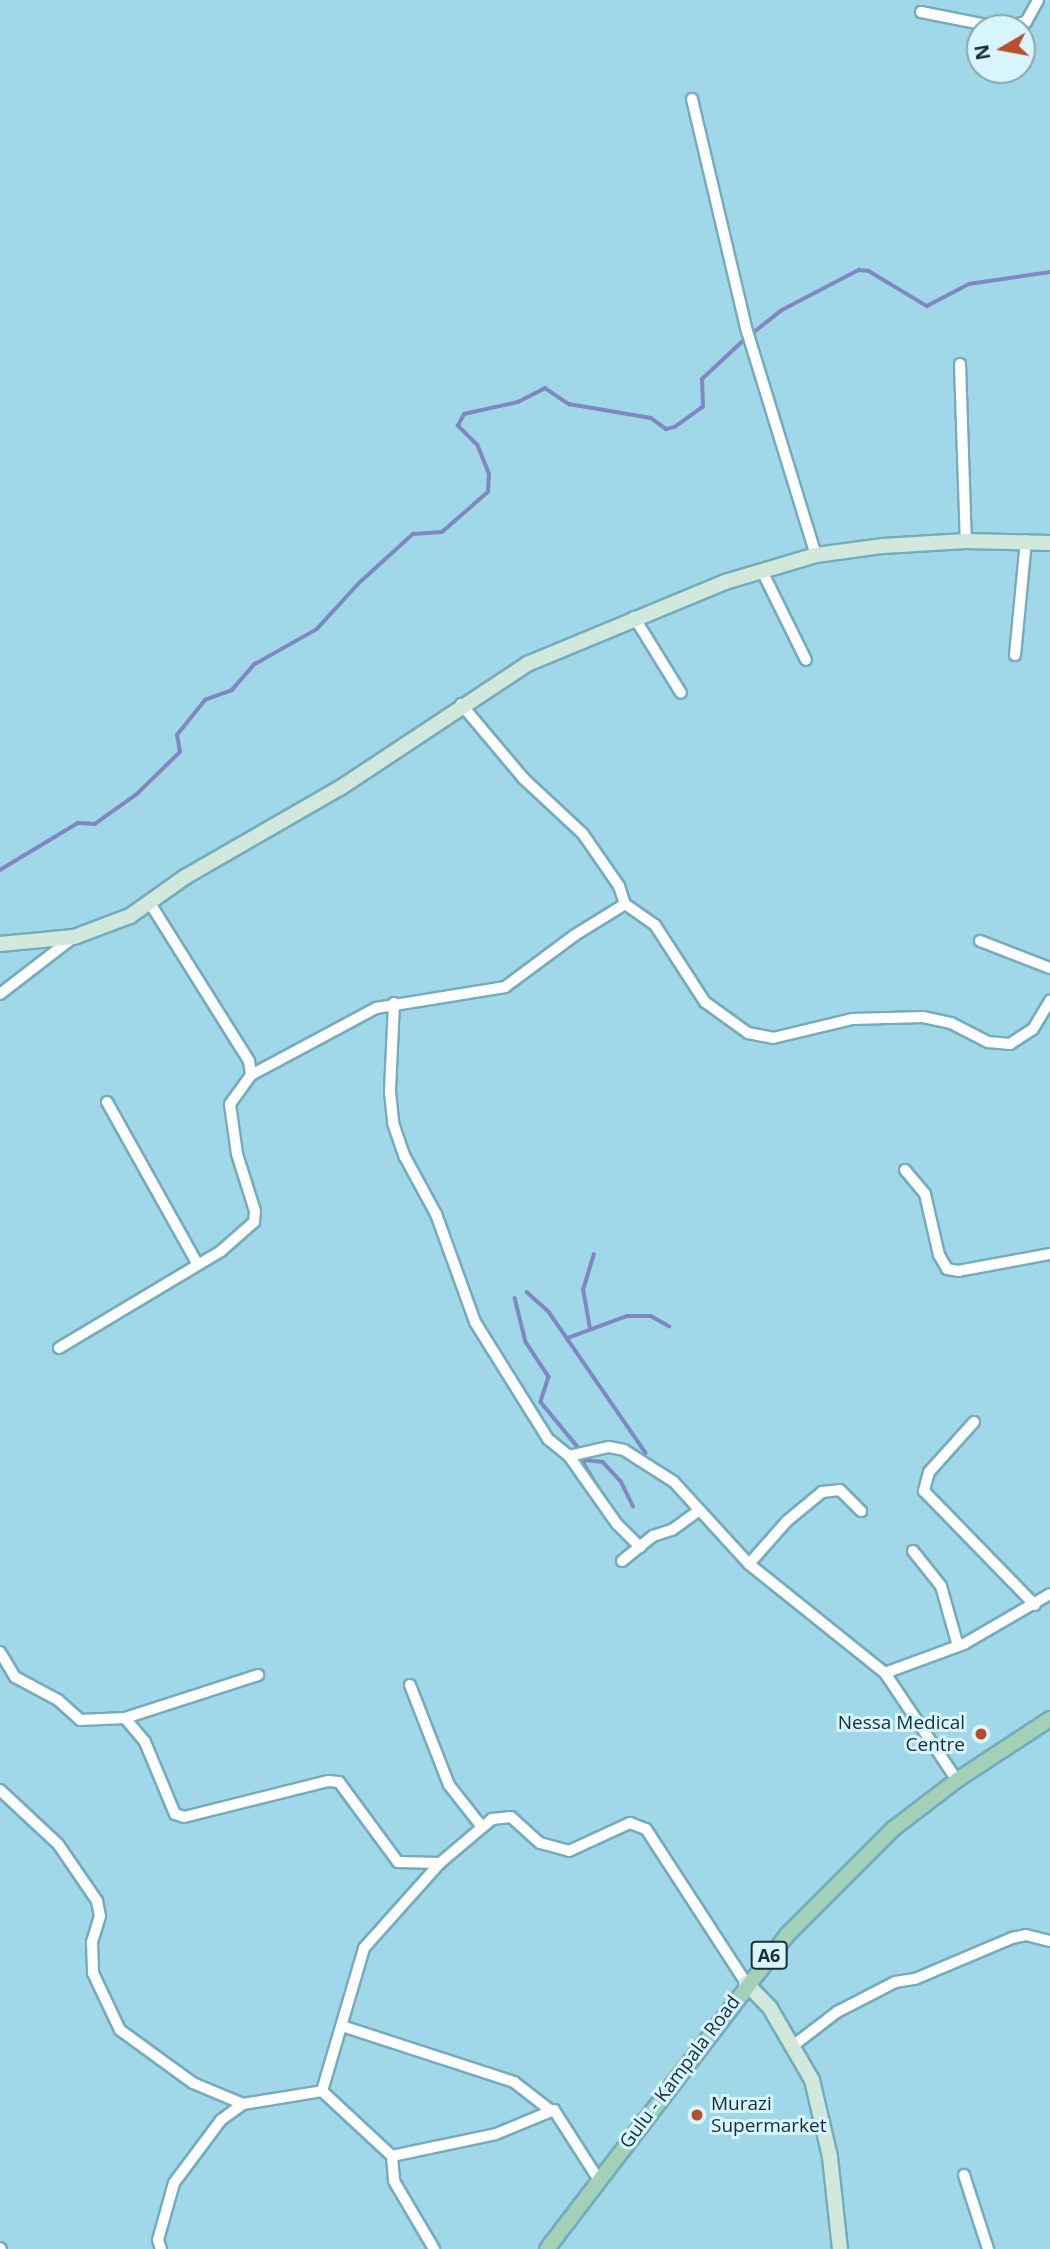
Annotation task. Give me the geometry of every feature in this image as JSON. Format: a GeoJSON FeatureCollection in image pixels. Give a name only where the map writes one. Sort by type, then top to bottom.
{"type":"FeatureCollection","features":[{"type":"Feature","properties":{"kind":"main road","name":"Gulu - Kampala Road"},"geometry":{"type":"LineString","coordinates":[[547,2249],[746,1983],[859,1862],[957,1780],[1050,1718]]}},
{"type":"Feature","properties":{"kind":"street"},"geometry":{"type":"LineString","coordinates":[[921,12],[1002,28],[1026,22],[1038,0]]}},
{"type":"Feature","properties":{"kind":"street"},"geometry":{"type":"LineString","coordinates":[[692,99],[747,331],[816,555]]}},
{"type":"Feature","properties":{"kind":"street"},"geometry":{"type":"LineString","coordinates":[[960,364],[965,541]]}},
{"type":"Feature","properties":{"kind":"street"},"geometry":{"type":"LineString","coordinates":[[0,994],[74,937],[151,905],[185,877],[340,788],[461,704],[527,664],[634,617],[762,571],[816,555],[965,541],[1050,543]]}},
{"type":"Feature","properties":{"kind":"street"},"geometry":{"type":"LineString","coordinates":[[1015,655],[1026,541]]}},
{"type":"Feature","properties":{"kind":"street"},"geometry":{"type":"LineString","coordinates":[[762,571],[806,660]]}},
{"type":"Feature","properties":{"kind":"street"},"geometry":{"type":"LineString","coordinates":[[634,617],[681,693]]}},
{"type":"Feature","properties":{"kind":"street"},"geometry":{"type":"LineString","coordinates":[[461,704],[523,778],[583,834],[619,886],[625,904],[656,925],[705,1002],[757,1036],[773,1038],[806,1027],[894,1016],[950,1023],[988,1042],[1010,1044],[1033,1029],[1050,1002]]}},
{"type":"Feature","properties":{"kind":"street"},"geometry":{"type":"LineString","coordinates":[[59,1348],[221,1251],[254,1222],[255,1211],[237,1154],[230,1104],[251,1075],[394,1003],[505,988],[575,935],[625,904]]}},
{"type":"Feature","properties":{"kind":"street"},"geometry":{"type":"LineString","coordinates":[[151,905],[249,1061],[251,1075]]}},
{"type":"Feature","properties":{"kind":"street"},"geometry":{"type":"LineString","coordinates":[[0,944],[74,937]]}},
{"type":"Feature","properties":{"kind":"street"},"geometry":{"type":"LineString","coordinates":[[980,941],[1050,968]]}},
{"type":"Feature","properties":{"kind":"street"},"geometry":{"type":"LineString","coordinates":[[394,1003],[390,1092],[393,1123],[405,1157],[436,1214],[475,1322],[548,1439],[569,1456],[617,1524],[640,1547]]}},
{"type":"Feature","properties":{"kind":"street"},"geometry":{"type":"LineString","coordinates":[[107,1102],[197,1263]]}},
{"type":"Feature","properties":{"kind":"street"},"geometry":{"type":"LineString","coordinates":[[905,1170],[925,1194],[939,1255],[947,1269],[958,1271],[1050,1254]]}},
{"type":"Feature","properties":{"kind":"street"},"geometry":{"type":"LineString","coordinates":[[974,1422],[929,1472],[923,1490],[1008,1572],[1035,1605]]}},
{"type":"Feature","properties":{"kind":"street"},"geometry":{"type":"LineString","coordinates":[[569,1456],[609,1447],[624,1450],[674,1482],[749,1564],[885,1673],[957,1780]]}},
{"type":"Feature","properties":{"kind":"street"},"geometry":{"type":"LineString","coordinates":[[749,1564],[787,1521],[822,1492],[840,1490],[861,1511]]}},
{"type":"Feature","properties":{"kind":"street"},"geometry":{"type":"LineString","coordinates":[[622,1561],[700,1510]]}},
{"type":"Feature","properties":{"kind":"street"},"geometry":{"type":"LineString","coordinates":[[913,1551],[941,1586],[958,1646]]}},
{"type":"Feature","properties":{"kind":"street"},"geometry":{"type":"LineString","coordinates":[[885,1673],[958,1646],[1035,1605],[1050,1594]]}},
{"type":"Feature","properties":{"kind":"street"},"geometry":{"type":"LineString","coordinates":[[0,1652],[15,1677],[58,1700],[80,1720],[125,1718],[258,1675]]}},
{"type":"Feature","properties":{"kind":"street"},"geometry":{"type":"LineString","coordinates":[[410,1685],[449,1785],[482,1827]]}},
{"type":"Feature","properties":{"kind":"street"},"geometry":{"type":"LineString","coordinates":[[125,1718],[145,1742],[175,1814],[184,1817],[328,1781],[339,1782],[398,1862],[440,1863]]}},
{"type":"Feature","properties":{"kind":"street"},"geometry":{"type":"LineString","coordinates":[[0,1790],[58,1844],[97,1901],[100,1916],[92,1942],[93,1973],[120,2030],[193,2083],[243,2104]]}},
{"type":"Feature","properties":{"kind":"street"},"geometry":{"type":"LineString","coordinates":[[323,2091],[364,1948],[440,1863],[492,1819],[511,1817],[540,1843],[569,1851],[630,1824],[646,1829],[746,1983],[769,2008],[794,2045],[821,2112],[840,2249]]}},
{"type":"Feature","properties":{"kind":"street"},"geometry":{"type":"LineString","coordinates":[[794,2045],[837,2012],[895,1982],[1012,1938],[1026,1935],[1050,1941]]}},
{"type":"Feature","properties":{"kind":"street"},"geometry":{"type":"LineString","coordinates":[[342,2026],[514,2082],[557,2113],[599,2180]]}},
{"type":"Feature","properties":{"kind":"street"},"geometry":{"type":"LineString","coordinates":[[162,2249],[158,2240],[174,2183],[221,2120],[243,2104],[323,2091]]}},
{"type":"Feature","properties":{"kind":"street"},"geometry":{"type":"LineString","coordinates":[[323,2091],[392,2156],[394,2181],[434,2249]]}},
{"type":"Feature","properties":{"kind":"street"},"geometry":{"type":"LineString","coordinates":[[392,2156],[496,2134],[550,2110]]}},
{"type":"Feature","properties":{"kind":"street"},"geometry":{"type":"LineString","coordinates":[[964,2175],[988,2249]]}},
{"type":"Feature","properties":{"kind":"waterway"},"geometry":{"type":"LineString","coordinates":[[0,870],[78,823],[95,824],[137,794],[180,752],[177,735],[205,700],[232,690],[255,664],[317,629],[359,583],[413,534],[442,532],[488,492],[489,474],[477,445],[458,426],[464,414],[518,402],[545,388],[569,404],[651,418],[666,429],[675,427],[703,407],[702,379],[744,340],[782,310],[859,270],[869,271],[927,306],[969,284],[1050,272]]}},
{"type":"Feature","properties":{"kind":"waterway"},"geometry":{"type":"LineString","coordinates":[[590,1329],[583,1290],[594,1255]]}},
{"type":"Feature","properties":{"kind":"waterway"},"geometry":{"type":"LineString","coordinates":[[527,1292],[549,1312],[646,1453]]}},
{"type":"Feature","properties":{"kind":"waterway"},"geometry":{"type":"LineString","coordinates":[[515,1298],[526,1342],[549,1377],[541,1402],[578,1447],[578,1454],[610,1506]]}},
{"type":"Feature","properties":{"kind":"waterway"},"geometry":{"type":"LineString","coordinates":[[568,1338],[627,1316],[651,1316],[669,1326]]}},
{"type":"Feature","properties":{"kind":"waterway"},"geometry":{"type":"LineString","coordinates":[[584,1460],[603,1462],[621,1481],[633,1506]]}},
{"type":"Feature","properties":{"kind":"place","name":"Nessa Medical Centre"},"geometry":{"type":"Point","coordinates":[981,1734]}},
{"type":"Feature","properties":{"kind":"place","name":"Murazi Supermarket"},"geometry":{"type":"Point","coordinates":[697,2115]}}]}
